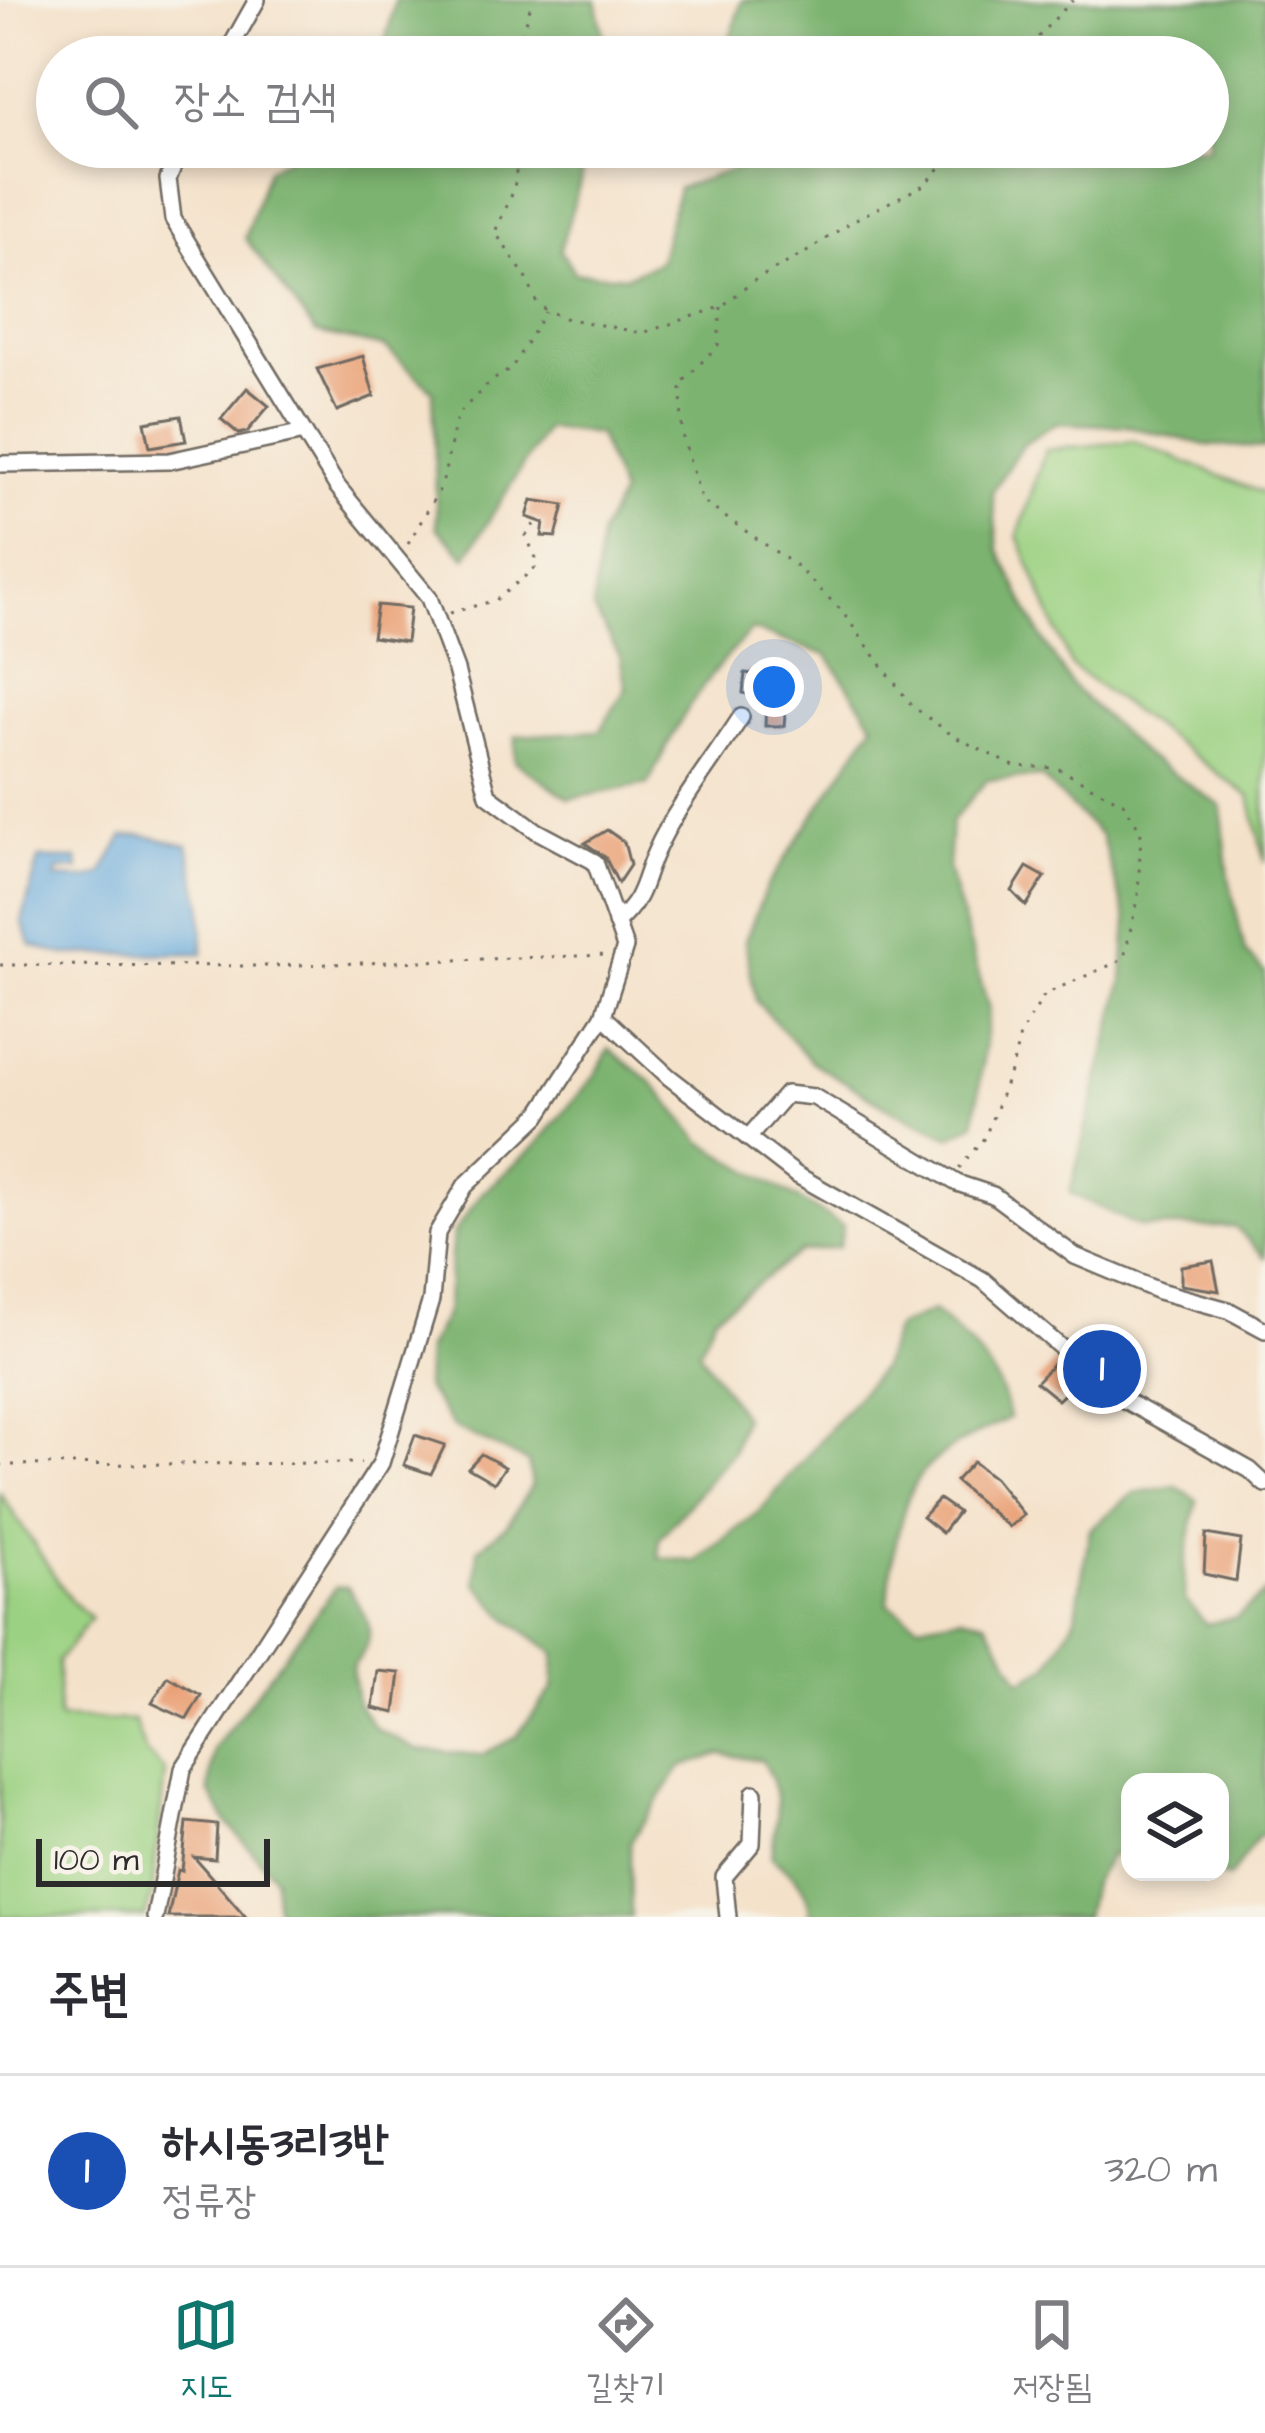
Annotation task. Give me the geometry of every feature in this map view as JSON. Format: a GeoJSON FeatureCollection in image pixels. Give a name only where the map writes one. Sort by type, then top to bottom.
{"type":"FeatureCollection","features":[{"type":"Feature","properties":{"kind":"street"},"geometry":{"type":"LineString","coordinates":[[237,36],[257,0]]}},
{"type":"Feature","properties":{"kind":"street"},"geometry":{"type":"LineString","coordinates":[[155,1917],[183,1769],[381,1463],[430,1300],[437,1233],[465,1186],[538,1116],[603,1016],[625,947],[595,862],[537,831],[488,795],[456,670],[429,598],[337,486],[172,219],[168,179],[172,168]]}},
{"type":"Feature","properties":{"kind":"street"},"geometry":{"type":"LineString","coordinates":[[0,464],[170,460],[304,432]]}},
{"type":"Feature","properties":{"kind":"street"},"geometry":{"type":"LineString","coordinates":[[616,923],[634,906],[655,852],[741,717]]}},
{"type":"Feature","properties":{"kind":"street"},"geometry":{"type":"LineString","coordinates":[[603,1016],[669,1077],[795,1174],[983,1280],[1117,1396],[1250,1470],[1265,1484]]}},
{"type":"Feature","properties":{"kind":"street"},"geometry":{"type":"LineString","coordinates":[[748,1138],[786,1094],[814,1097],[946,1177],[993,1195],[1075,1256],[1159,1291],[1228,1310],[1265,1330]]}},
{"type":"Feature","properties":{"kind":"street"},"geometry":{"type":"LineString","coordinates":[[728,1917],[724,1877],[752,1844],[754,1793]]}},
{"type":"Feature","properties":{"kind":"path"},"geometry":{"type":"LineString","coordinates":[[523,36],[532,0]]}},
{"type":"Feature","properties":{"kind":"path"},"geometry":{"type":"LineString","coordinates":[[1039,36],[1073,0]]}},
{"type":"Feature","properties":{"kind":"path"},"geometry":{"type":"LineString","coordinates":[[517,168],[517,189],[495,232],[527,279],[538,306],[564,318],[643,333],[721,307],[755,280],[854,220],[926,184],[940,168]]}},
{"type":"Feature","properties":{"kind":"path"},"geometry":{"type":"LineString","coordinates":[[721,307],[718,345],[681,384],[682,436],[702,502],[795,565],[840,609],[912,706],[955,737],[1014,766],[1057,768],[1123,803],[1141,831],[1138,895],[1124,959],[1045,994],[1020,1035],[985,1137],[963,1165],[946,1177]]}},
{"type":"Feature","properties":{"kind":"path"},"geometry":{"type":"LineString","coordinates":[[394,560],[442,485],[457,416],[490,382],[511,369],[546,310]]}},
{"type":"Feature","properties":{"kind":"path"},"geometry":{"type":"LineString","coordinates":[[436,617],[496,600],[535,568],[536,558],[526,536],[535,523]]}},
{"type":"Feature","properties":{"kind":"path"},"geometry":{"type":"LineString","coordinates":[[0,965],[268,966],[622,955]]}},
{"type":"Feature","properties":{"kind":"path"},"geometry":{"type":"LineString","coordinates":[[0,1465],[381,1463]]}},
{"type":"Feature","properties":{"kind":"green space"},"geometry":{"type":"Polygon","coordinates":[[[395,0],[596,0],[604,36],[387,36],[395,0]]]}},
{"type":"Feature","properties":{"kind":"green space"},"geometry":{"type":"Polygon","coordinates":[[[742,0],[1265,0],[1265,448],[1206,445],[1127,426],[1055,423],[1022,445],[992,492],[998,549],[1040,635],[1071,685],[1143,754],[1221,806],[1229,878],[1245,952],[1265,972],[1265,1257],[1235,1227],[1140,1227],[1070,1193],[1123,980],[1127,920],[1101,836],[1041,777],[987,780],[951,822],[948,869],[989,1009],[975,1123],[951,1137],[894,1111],[812,1062],[756,1001],[745,941],[766,888],[874,724],[827,655],[752,630],[692,702],[648,784],[569,799],[515,761],[516,736],[600,731],[626,688],[620,656],[593,608],[600,534],[621,495],[598,434],[546,428],[466,557],[437,528],[433,391],[385,347],[316,333],[245,238],[270,168],[584,168],[560,250],[575,273],[626,276],[659,262],[678,188],[738,168],[1229,168],[1229,36],[731,36],[742,0]]]}},
{"type":"Feature","properties":{"kind":"green space"},"geometry":{"type":"Polygon","coordinates":[[[1134,441],[1265,494],[1265,864],[1250,797],[1071,666],[1018,536],[1045,450],[1134,441]]]}},
{"type":"Feature","properties":{"kind":"green space"},"geometry":{"type":"Polygon","coordinates":[[[609,1049],[652,1082],[702,1142],[843,1226],[839,1247],[800,1252],[715,1315],[699,1351],[743,1417],[733,1451],[659,1539],[659,1557],[695,1562],[761,1510],[881,1368],[896,1327],[933,1311],[991,1371],[1009,1418],[945,1453],[915,1483],[896,1542],[888,1604],[919,1624],[961,1616],[986,1621],[1021,1681],[1048,1666],[1075,1619],[1090,1529],[1134,1493],[1175,1486],[1197,1500],[1184,1569],[1185,1600],[1206,1624],[1237,1617],[1265,1593],[1265,1835],[1259,1835],[1229,1878],[1229,1773],[1121,1773],[1121,1854],[1110,1855],[1092,1884],[1085,1917],[810,1917],[799,1882],[771,1857],[777,1807],[773,1784],[761,1760],[720,1754],[681,1767],[630,1842],[631,1917],[277,1917],[274,1876],[228,1824],[209,1791],[214,1749],[336,1587],[348,1587],[368,1627],[367,1645],[352,1667],[357,1703],[375,1728],[419,1750],[481,1755],[516,1737],[553,1688],[555,1653],[508,1619],[476,1583],[478,1549],[507,1525],[532,1485],[528,1462],[453,1427],[425,1387],[427,1349],[446,1313],[453,1234],[482,1193],[534,1148],[596,1074],[609,1049]]]}},
{"type":"Feature","properties":{"kind":"green space"},"geometry":{"type":"Polygon","coordinates":[[[0,1493],[72,1602],[91,1618],[58,1661],[58,1719],[134,1721],[145,1752],[165,1771],[152,1893],[145,1917],[0,1917],[0,1493]]]}},
{"type":"Feature","properties":{"kind":"water"},"geometry":{"type":"Polygon","coordinates":[[[141,835],[188,845],[202,903],[203,953],[64,955],[31,945],[22,921],[39,859],[77,859],[79,869],[59,870],[55,878],[86,879],[102,874],[123,837],[141,835]]]}},
{"type":"Feature","properties":{"kind":"building"},"geometry":{"type":"Polygon","coordinates":[[[363,356],[374,396],[337,411],[317,369],[363,356]]]}},
{"type":"Feature","properties":{"kind":"building"},"geometry":{"type":"Polygon","coordinates":[[[247,388],[269,406],[247,432],[239,434],[221,419],[247,388]]]}},
{"type":"Feature","properties":{"kind":"building"},"geometry":{"type":"Polygon","coordinates":[[[181,416],[186,441],[150,447],[145,422],[181,416]]]}},
{"type":"Feature","properties":{"kind":"building"},"geometry":{"type":"Polygon","coordinates":[[[532,500],[564,505],[556,537],[542,536],[544,523],[527,517],[532,500]]]}},
{"type":"Feature","properties":{"kind":"building"},"geometry":{"type":"Polygon","coordinates":[[[377,605],[410,608],[406,642],[372,637],[377,605]]]}},
{"type":"Feature","properties":{"kind":"building"},"geometry":{"type":"Polygon","coordinates":[[[745,673],[788,678],[784,726],[765,726],[766,700],[743,693],[745,673]]]}},
{"type":"Feature","properties":{"kind":"building"},"geometry":{"type":"Polygon","coordinates":[[[607,830],[624,842],[630,865],[618,883],[605,857],[585,843],[607,830]]]}},
{"type":"Feature","properties":{"kind":"building"},"geometry":{"type":"Polygon","coordinates":[[[1027,867],[1045,877],[1026,906],[1012,891],[1027,867]]]}},
{"type":"Feature","properties":{"kind":"building"},"geometry":{"type":"Polygon","coordinates":[[[1213,1261],[1219,1291],[1181,1285],[1181,1266],[1213,1261]]]}},
{"type":"Feature","properties":{"kind":"building"},"geometry":{"type":"Polygon","coordinates":[[[1055,1362],[1077,1382],[1058,1400],[1036,1382],[1055,1362]]]}},
{"type":"Feature","properties":{"kind":"building"},"geometry":{"type":"Polygon","coordinates":[[[415,1435],[445,1445],[431,1474],[404,1465],[415,1435]]]}},
{"type":"Feature","properties":{"kind":"building"},"geometry":{"type":"Polygon","coordinates":[[[481,1454],[505,1467],[494,1483],[468,1468],[481,1454]]]}},
{"type":"Feature","properties":{"kind":"building"},"geometry":{"type":"Polygon","coordinates":[[[973,1462],[994,1478],[1024,1515],[1009,1527],[955,1481],[973,1462]]]}},
{"type":"Feature","properties":{"kind":"building"},"geometry":{"type":"Polygon","coordinates":[[[939,1499],[958,1512],[942,1533],[922,1517],[939,1499]]]}},
{"type":"Feature","properties":{"kind":"building"},"geometry":{"type":"Polygon","coordinates":[[[1206,1534],[1241,1540],[1236,1581],[1204,1574],[1206,1534]]]}},
{"type":"Feature","properties":{"kind":"building"},"geometry":{"type":"Polygon","coordinates":[[[378,1671],[400,1673],[395,1713],[373,1708],[378,1671]]]}},
{"type":"Feature","properties":{"kind":"building"},"geometry":{"type":"Polygon","coordinates":[[[168,1677],[201,1695],[187,1719],[152,1703],[168,1677]]]}},
{"type":"Feature","properties":{"kind":"building"},"geometry":{"type":"Polygon","coordinates":[[[187,1822],[217,1825],[215,1859],[194,1857],[246,1917],[168,1917],[178,1870],[182,1871],[187,1822]]]}},
{"type":"Feature","properties":{"kind":"place","name":"하시동3리3반"},"geometry":{"type":"Point","coordinates":[1102,1369]}}]}
